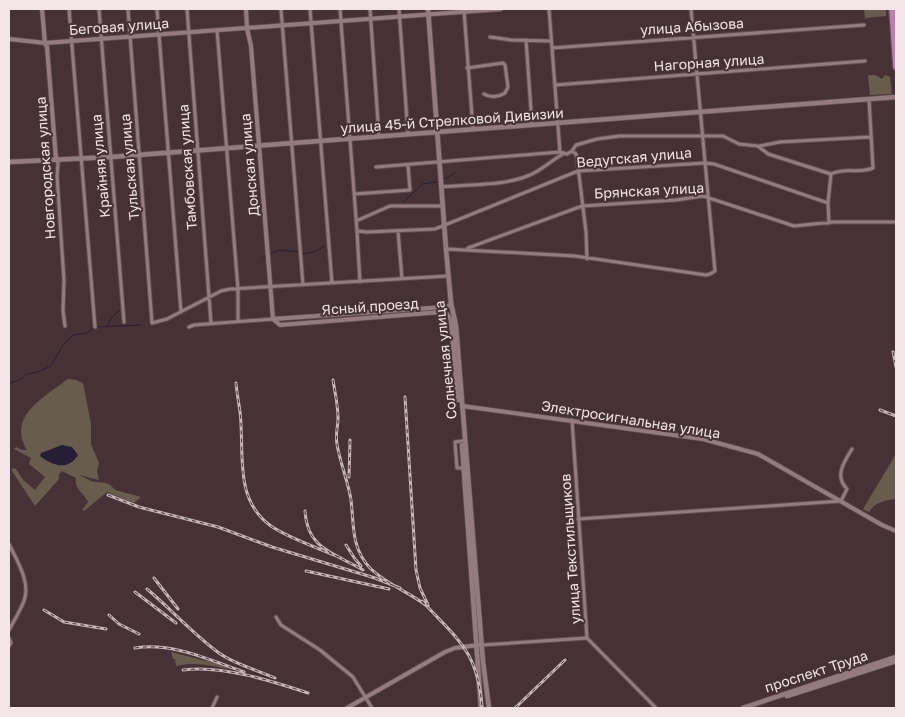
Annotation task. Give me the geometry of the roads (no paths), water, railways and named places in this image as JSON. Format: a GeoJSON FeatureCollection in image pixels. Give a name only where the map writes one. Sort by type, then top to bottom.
{"type":"FeatureCollection","features":[{"type":"Feature","properties":{"kind":"main road"},"geometry":{"type":"LineString","coordinates":[[892,9],[896,67]]}},
{"type":"Feature","properties":{"kind":"main road"},"geometry":{"type":"LineString","coordinates":[[896,9],[896,15]]}},
{"type":"Feature","properties":{"kind":"main road","name":"Солнечная улица"},"geometry":{"type":"LineString","coordinates":[[429,11],[448,276],[455,318],[463,468],[479,645],[489,708]]}},
{"type":"Feature","properties":{"kind":"main road","name":"улица 45-й Стрелковой Дивизии"},"geometry":{"type":"LineString","coordinates":[[9,162],[168,153],[896,97]]}},
{"type":"Feature","properties":{"kind":"main road","name":"Солнечная улица"},"geometry":{"type":"LineString","coordinates":[[450,320],[460,406],[479,645],[478,682],[481,708]]}},
{"type":"Feature","properties":{"kind":"main road","name":"проспект Труда"},"geometry":{"type":"LineString","coordinates":[[744,708],[896,659]]}},
{"type":"Feature","properties":{"kind":"main road"},"geometry":{"type":"LineString","coordinates":[[478,682],[485,681]]}},
{"type":"Feature","properties":{"kind":"main road","name":"проспект Труда"},"geometry":{"type":"LineString","coordinates":[[750,708],[780,697]]}},
{"type":"Feature","properties":{"kind":"street","name":"Новгородская улица"},"geometry":{"type":"LineString","coordinates":[[42,9],[58,166],[57,180],[64,280],[63,311],[65,326]]}},
{"type":"Feature","properties":{"kind":"street"},"geometry":{"type":"LineString","coordinates":[[69,9],[95,327]]}},
{"type":"Feature","properties":{"kind":"street","name":"Крайняя улица"},"geometry":{"type":"LineString","coordinates":[[99,9],[124,322]]}},
{"type":"Feature","properties":{"kind":"street","name":"Тульская улица"},"geometry":{"type":"LineString","coordinates":[[128,9],[152,323],[181,312]]}},
{"type":"Feature","properties":{"kind":"street"},"geometry":{"type":"LineString","coordinates":[[157,9],[181,312],[221,291],[448,276]]}},
{"type":"Feature","properties":{"kind":"street","name":"Тамбовская улица"},"geometry":{"type":"LineString","coordinates":[[187,9],[211,323]]}},
{"type":"Feature","properties":{"kind":"street","name":"Донская улица"},"geometry":{"type":"LineString","coordinates":[[246,9],[251,46],[273,319]]}},
{"type":"Feature","properties":{"kind":"street"},"geometry":{"type":"LineString","coordinates":[[281,9],[303,285]]}},
{"type":"Feature","properties":{"kind":"street"},"geometry":{"type":"LineString","coordinates":[[310,9],[332,283]]}},
{"type":"Feature","properties":{"kind":"street"},"geometry":{"type":"LineString","coordinates":[[340,9],[360,282]]}},
{"type":"Feature","properties":{"kind":"street"},"geometry":{"type":"LineString","coordinates":[[370,9],[379,136]]}},
{"type":"Feature","properties":{"kind":"street"},"geometry":{"type":"LineString","coordinates":[[399,9],[408,134]]}},
{"type":"Feature","properties":{"kind":"street","name":"Беговая улица"},"geometry":{"type":"LineString","coordinates":[[9,39],[45,43],[340,21],[400,16],[429,11],[501,9]]}},
{"type":"Feature","properties":{"kind":"street"},"geometry":{"type":"LineString","coordinates":[[549,9],[562,153]]}},
{"type":"Feature","properties":{"kind":"street"},"geometry":{"type":"LineString","coordinates":[[446,249],[575,256],[706,275],[713,273],[691,9]]}},
{"type":"Feature","properties":{"kind":"street"},"geometry":{"type":"LineString","coordinates":[[464,11],[473,129]]}},
{"type":"Feature","properties":{"kind":"street","name":"улица Абызова"},"geometry":{"type":"LineString","coordinates":[[552,48],[864,25]]}},
{"type":"Feature","properties":{"kind":"street"},"geometry":{"type":"LineString","coordinates":[[217,30],[238,289],[238,321]]}},
{"type":"Feature","properties":{"kind":"street"},"geometry":{"type":"LineString","coordinates":[[490,38],[551,41]]}},
{"type":"Feature","properties":{"kind":"street"},"geometry":{"type":"LineString","coordinates":[[526,40],[532,124]]}},
{"type":"Feature","properties":{"kind":"street","name":"Нагорная улица"},"geometry":{"type":"LineString","coordinates":[[555,85],[865,61]]}},
{"type":"Feature","properties":{"kind":"street"},"geometry":{"type":"LineString","coordinates":[[467,68],[503,63],[505,65],[508,87],[505,93],[489,97],[484,94]]}},
{"type":"Feature","properties":{"kind":"street"},"geometry":{"type":"LineString","coordinates":[[758,146],[768,154],[831,174],[840,170],[865,170],[873,168],[869,99]]}},
{"type":"Feature","properties":{"kind":"street"},"geometry":{"type":"LineString","coordinates":[[376,167],[562,153],[572,151],[576,145],[583,142],[620,136],[723,136],[739,144],[758,146],[780,142],[870,137]]}},
{"type":"Feature","properties":{"kind":"street"},"geometry":{"type":"LineString","coordinates":[[572,151],[576,154],[577,158],[587,258]]}},
{"type":"Feature","properties":{"kind":"street"},"geometry":{"type":"LineString","coordinates":[[441,186],[500,182],[528,176],[544,168],[562,153]]}},
{"type":"Feature","properties":{"kind":"street","name":"Ведугская улица"},"geometry":{"type":"LineString","coordinates":[[357,231],[435,229],[578,172],[705,163],[714,164],[828,203]]}},
{"type":"Feature","properties":{"kind":"street"},"geometry":{"type":"LineString","coordinates":[[354,194],[410,190],[408,165]]}},
{"type":"Feature","properties":{"kind":"street"},"geometry":{"type":"LineString","coordinates":[[829,223],[828,203],[831,174]]}},
{"type":"Feature","properties":{"kind":"street","name":"Брянская улица"},"geometry":{"type":"LineString","coordinates":[[465,249],[582,206],[708,197],[794,226],[829,223],[896,222]]}},
{"type":"Feature","properties":{"kind":"street"},"geometry":{"type":"LineString","coordinates":[[356,221],[390,206],[443,206]]}},
{"type":"Feature","properties":{"kind":"street"},"geometry":{"type":"LineString","coordinates":[[398,231],[402,280]]}},
{"type":"Feature","properties":{"kind":"street","name":"Ясный проезд"},"geometry":{"type":"LineString","coordinates":[[189,327],[211,323],[447,307],[451,303]]}},
{"type":"Feature","properties":{"kind":"street"},"geometry":{"type":"LineString","coordinates":[[442,307],[446,308],[449,312],[450,320]]}},
{"type":"Feature","properties":{"kind":"street","name":"Ясный проезд"},"geometry":{"type":"LineString","coordinates":[[273,319],[280,325],[441,312],[447,314],[450,320]]}},
{"type":"Feature","properties":{"kind":"street"},"geometry":{"type":"LineString","coordinates":[[293,323],[300,317]]}},
{"type":"Feature","properties":{"kind":"street","name":"Электросигнальная улица"},"geometry":{"type":"LineString","coordinates":[[460,406],[703,439],[748,451],[758,454],[840,502],[896,531]]}},
{"type":"Feature","properties":{"kind":"street","name":"улица Текстильщиков"},"geometry":{"type":"LineString","coordinates":[[572,420],[587,638],[656,708]]}},
{"type":"Feature","properties":{"kind":"street"},"geometry":{"type":"LineString","coordinates":[[578,519],[840,502],[846,489],[840,475],[852,449]]}},
{"type":"Feature","properties":{"kind":"street"},"geometry":{"type":"LineString","coordinates":[[9,544],[24,575],[25,595],[24,602],[9,630]]}},
{"type":"Feature","properties":{"kind":"street"},"geometry":{"type":"LineString","coordinates":[[276,617],[288,631],[320,650],[353,677],[372,708]]}},
{"type":"Feature","properties":{"kind":"street"},"geometry":{"type":"LineString","coordinates":[[9,638],[11,642],[9,646]]}},
{"type":"Feature","properties":{"kind":"street"},"geometry":{"type":"LineString","coordinates":[[347,708],[455,648],[587,638]]}},
{"type":"Feature","properties":{"kind":"street"},"geometry":{"type":"LineString","coordinates":[[212,708],[217,697]]}},
{"type":"Feature","properties":{"kind":"waterway"},"geometry":{"type":"LineString","coordinates":[[445,179],[455,173]]}},
{"type":"Feature","properties":{"kind":"waterway"},"geometry":{"type":"LineString","coordinates":[[404,202],[422,184],[437,182]]}},
{"type":"Feature","properties":{"kind":"waterway"},"geometry":{"type":"LineString","coordinates":[[303,254],[314,252],[325,246]]}},
{"type":"Feature","properties":{"kind":"waterway"},"geometry":{"type":"LineString","coordinates":[[271,254],[279,250],[299,252]]}},
{"type":"Feature","properties":{"kind":"waterway"},"geometry":{"type":"LineString","coordinates":[[107,327],[112,317],[120,310]]}},
{"type":"Feature","properties":{"kind":"waterway"},"geometry":{"type":"LineString","coordinates":[[9,384],[27,374],[38,372],[51,366],[63,345],[74,335],[87,333],[95,327],[141,325]]}},
{"type":"Feature","properties":{"kind":"railway"},"geometry":{"type":"LineString","coordinates":[[893,352],[896,367]]}},
{"type":"Feature","properties":{"kind":"railway"},"geometry":{"type":"LineString","coordinates":[[333,380],[338,413],[336,441],[350,493],[354,536],[359,552],[376,574],[427,606]]}},
{"type":"Feature","properties":{"kind":"railway"},"geometry":{"type":"LineString","coordinates":[[236,383],[241,420],[242,466],[247,493],[252,505],[271,526],[295,539],[341,558]]}},
{"type":"Feature","properties":{"kind":"railway"},"geometry":{"type":"LineString","coordinates":[[405,397],[416,570],[420,588],[428,605]]}},
{"type":"Feature","properties":{"kind":"railway"},"geometry":{"type":"LineString","coordinates":[[880,410],[896,416]]}},
{"type":"Feature","properties":{"kind":"railway"},"geometry":{"type":"LineString","coordinates":[[349,477],[350,440]]}},
{"type":"Feature","properties":{"kind":"railway"},"geometry":{"type":"LineString","coordinates":[[108,495],[139,507],[218,527],[272,547],[375,578],[400,588]]}},
{"type":"Feature","properties":{"kind":"railway"},"geometry":{"type":"LineString","coordinates":[[305,511],[307,524],[317,542],[332,554],[363,570]]}},
{"type":"Feature","properties":{"kind":"railway"},"geometry":{"type":"LineString","coordinates":[[346,545],[361,566]]}},
{"type":"Feature","properties":{"kind":"railway"},"geometry":{"type":"LineString","coordinates":[[306,571],[389,589]]}},
{"type":"Feature","properties":{"kind":"railway"},"geometry":{"type":"LineString","coordinates":[[154,578],[178,609]]}},
{"type":"Feature","properties":{"kind":"railway"},"geometry":{"type":"LineString","coordinates":[[147,589],[219,653],[239,664],[275,678]]}},
{"type":"Feature","properties":{"kind":"railway"},"geometry":{"type":"LineString","coordinates":[[135,592],[176,623]]}},
{"type":"Feature","properties":{"kind":"railway"},"geometry":{"type":"LineString","coordinates":[[422,601],[456,637],[471,659],[480,689],[482,708]]}},
{"type":"Feature","properties":{"kind":"railway"},"geometry":{"type":"LineString","coordinates":[[44,610],[64,622],[106,629]]}},
{"type":"Feature","properties":{"kind":"railway"},"geometry":{"type":"LineString","coordinates":[[109,615],[119,624],[139,634]]}},
{"type":"Feature","properties":{"kind":"railway"},"geometry":{"type":"LineString","coordinates":[[135,648],[163,648],[191,653],[244,672]]}},
{"type":"Feature","properties":{"kind":"railway"},"geometry":{"type":"LineString","coordinates":[[515,708],[565,660]]}},
{"type":"Feature","properties":{"kind":"railway"},"geometry":{"type":"LineString","coordinates":[[183,670],[214,670],[247,675],[308,693]]}}]}
